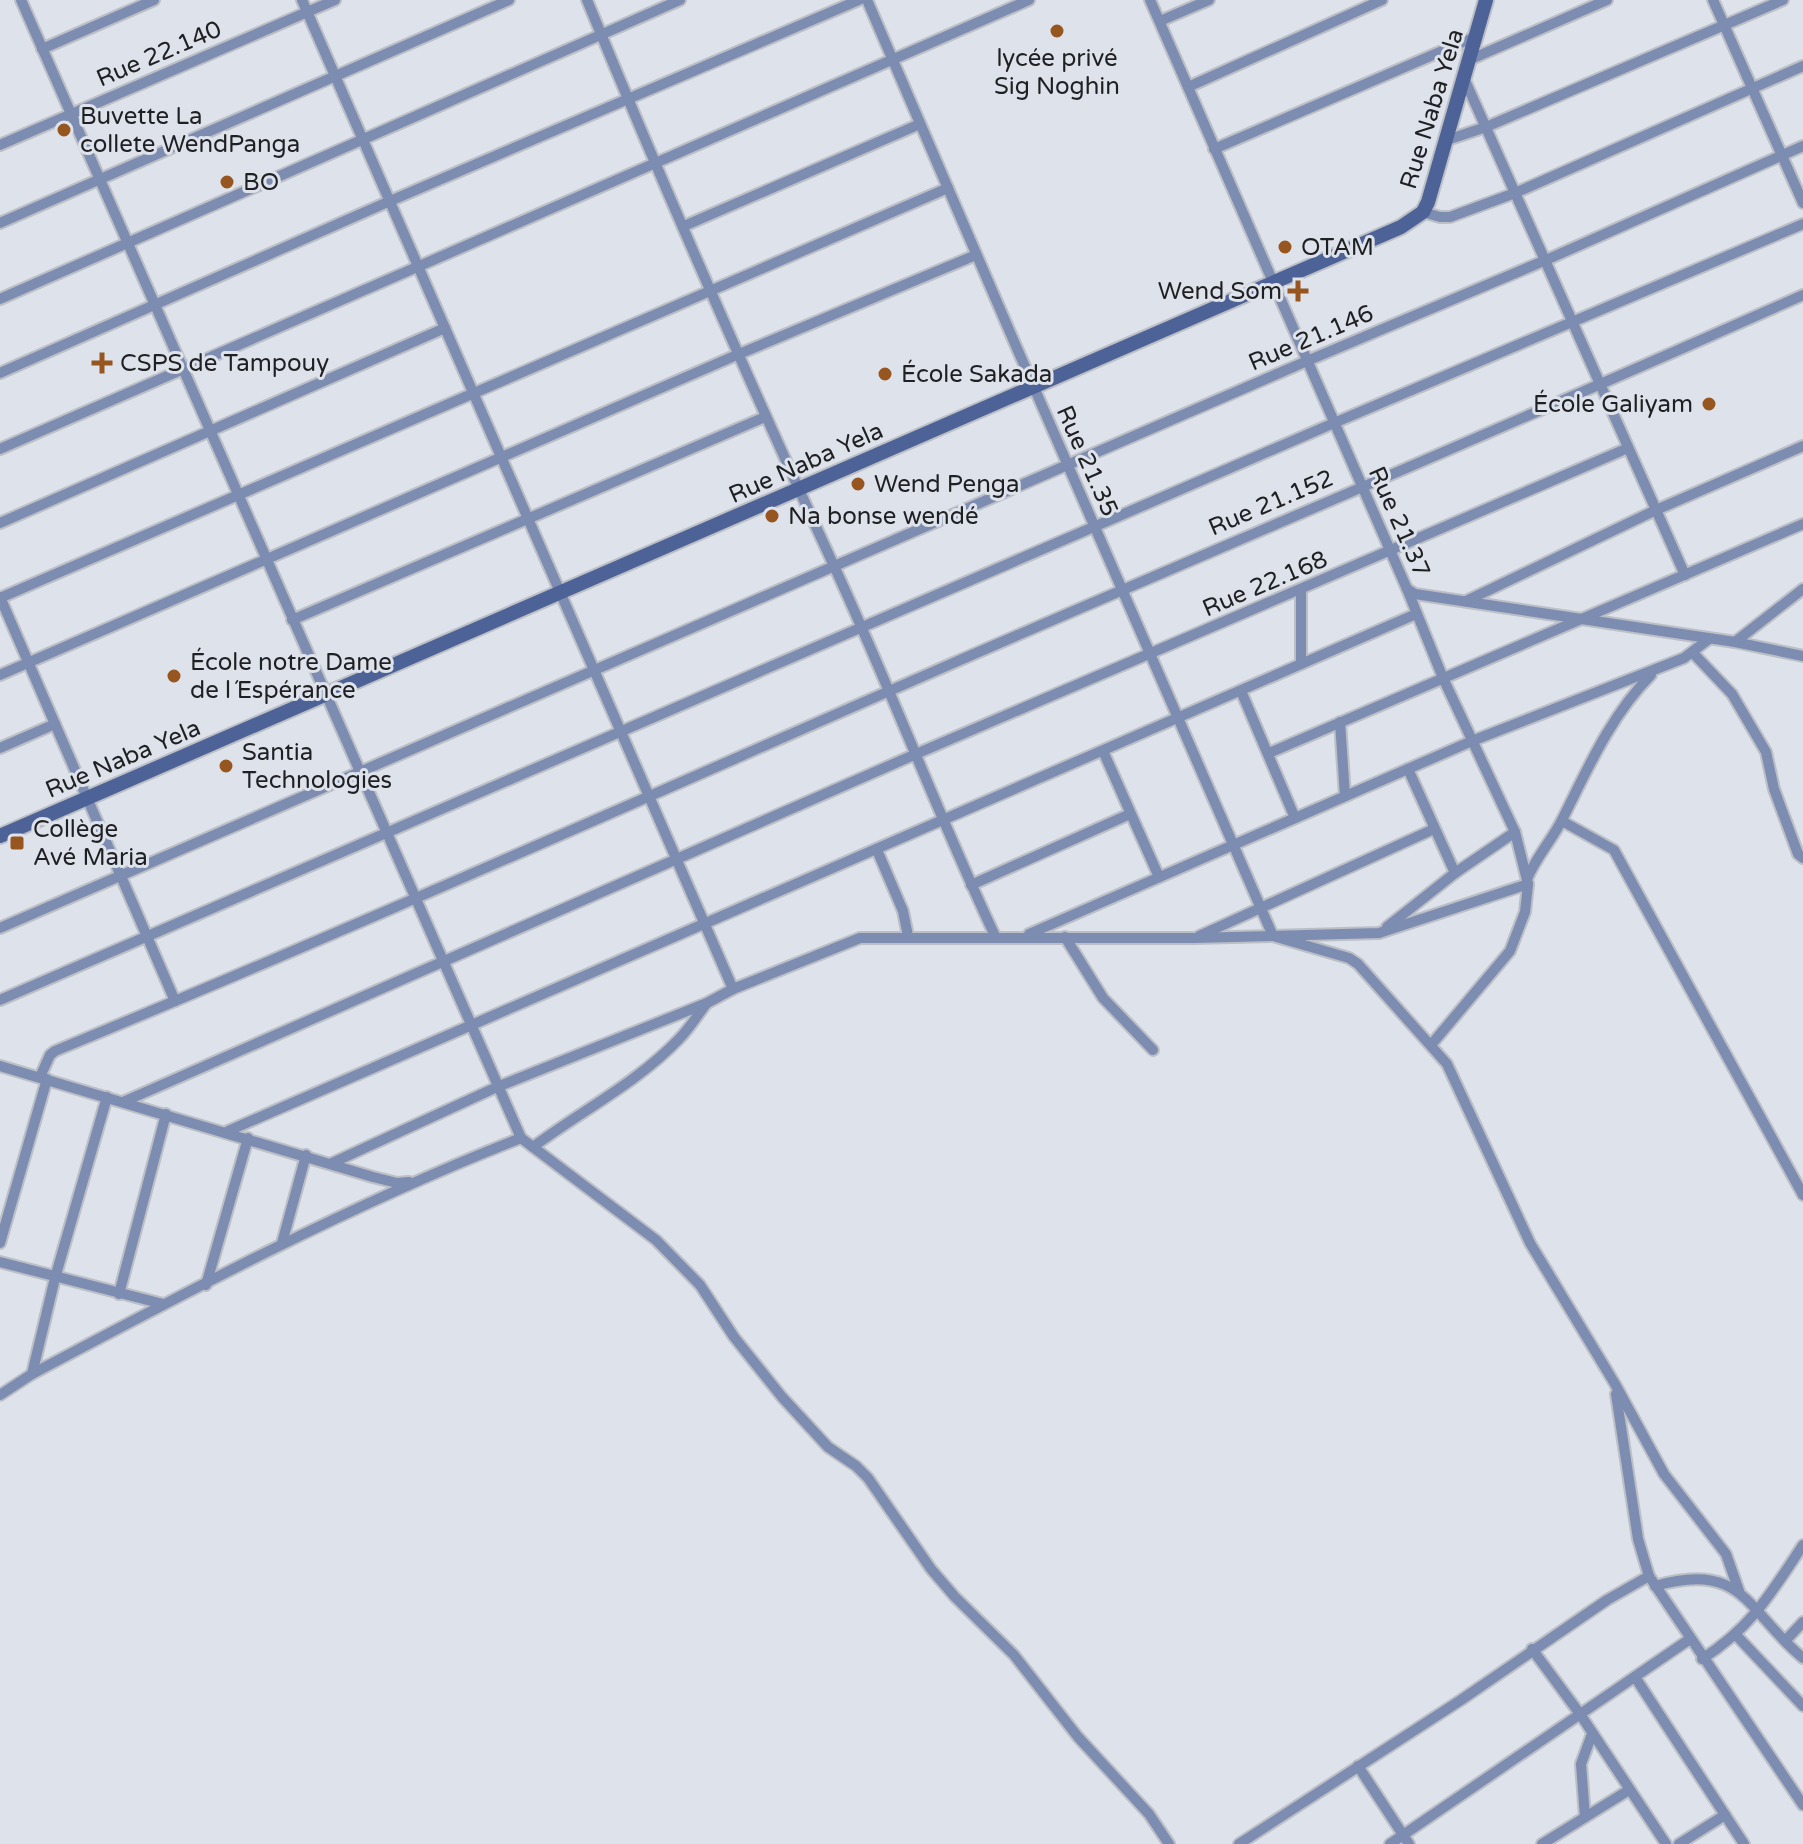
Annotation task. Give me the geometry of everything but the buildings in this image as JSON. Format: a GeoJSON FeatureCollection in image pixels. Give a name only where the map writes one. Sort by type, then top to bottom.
{"type":"FeatureCollection","features":[{"type":"Feature","properties":{"kind":"street"},"geometry":{"type":"LineString","coordinates":[[21,0],[521,1138],[656,1240],[700,1285],[759,1370],[828,1447],[868,1478],[931,1569],[1014,1655],[1078,1737],[1149,1814],[1169,1844]]}},
{"type":"Feature","properties":{"kind":"street"},"geometry":{"type":"LineString","coordinates":[[42,49],[154,0]]}},
{"type":"Feature","properties":{"kind":"street"},"geometry":{"type":"LineString","coordinates":[[302,0],[733,989]]}},
{"type":"Feature","properties":{"kind":"street","name":"Rue 22.140"},"geometry":{"type":"LineString","coordinates":[[1,143],[335,0]]}},
{"type":"Feature","properties":{"kind":"street"},"geometry":{"type":"LineString","coordinates":[[0,223],[509,0]]}},
{"type":"Feature","properties":{"kind":"street"},"geometry":{"type":"LineString","coordinates":[[587,0],[765,417],[862,629],[942,821],[996,938]]}},
{"type":"Feature","properties":{"kind":"street"},"geometry":{"type":"LineString","coordinates":[[0,299],[680,0]]}},
{"type":"Feature","properties":{"kind":"street"},"geometry":{"type":"LineString","coordinates":[[0,373],[390,201],[859,0]]}},
{"type":"Feature","properties":{"kind":"street","name":"Rue 21.35"},"geometry":{"type":"LineString","coordinates":[[867,0],[1273,936]]}},
{"type":"Feature","properties":{"kind":"street"},"geometry":{"type":"LineString","coordinates":[[0,449],[1029,0]]}},
{"type":"Feature","properties":{"kind":"street","name":"Rue 21.37"},"geometry":{"type":"LineString","coordinates":[[1150,0],[1443,678],[1515,832],[1528,882],[1525,912],[1510,951],[1431,1045]]}},
{"type":"Feature","properties":{"kind":"street"},"geometry":{"type":"LineString","coordinates":[[1160,21],[1209,0]]}},
{"type":"Feature","properties":{"kind":"street"},"geometry":{"type":"LineString","coordinates":[[1188,87],[1382,0]]}},
{"type":"Feature","properties":{"kind":"street","name":"Rue Naba Yela"},"geometry":{"type":"LineString","coordinates":[[0,836],[1401,227],[1423,212],[1447,140],[1486,0]]}},
{"type":"Feature","properties":{"kind":"street"},"geometry":{"type":"LineString","coordinates":[[1469,60],[1607,0]]}},
{"type":"Feature","properties":{"kind":"street"},"geometry":{"type":"LineString","coordinates":[[1713,0],[1803,203]]}},
{"type":"Feature","properties":{"kind":"street"},"geometry":{"type":"LineString","coordinates":[[1447,140],[1486,127],[1783,0]]}},
{"type":"Feature","properties":{"kind":"street"},"geometry":{"type":"LineString","coordinates":[[1214,149],[1477,36]]}},
{"type":"Feature","properties":{"kind":"street"},"geometry":{"type":"LineString","coordinates":[[1423,212],[1450,217],[1515,193],[1803,66]]}},
{"type":"Feature","properties":{"kind":"street"},"geometry":{"type":"LineString","coordinates":[[1463,76],[1685,575]]}},
{"type":"Feature","properties":{"kind":"street"},"geometry":{"type":"LineString","coordinates":[[684,226],[920,124]]}},
{"type":"Feature","properties":{"kind":"street","name":"Rue 21.146"},"geometry":{"type":"LineString","coordinates":[[0,928],[1803,146]]}},
{"type":"Feature","properties":{"kind":"street"},"geometry":{"type":"LineString","coordinates":[[175,1001],[0,597],[948,188]]}},
{"type":"Feature","properties":{"kind":"street"},"geometry":{"type":"LineString","coordinates":[[0,1000],[1334,423],[1803,224]]}},
{"type":"Feature","properties":{"kind":"street"},"geometry":{"type":"LineString","coordinates":[[0,675],[739,354],[976,255]]}},
{"type":"Feature","properties":{"kind":"street","name":"Rue 21.152"},"geometry":{"type":"LineString","coordinates":[[44,1078],[50,1055],[55,1051],[649,797],[1803,295]]}},
{"type":"Feature","properties":{"kind":"street"},"geometry":{"type":"LineString","coordinates":[[0,523],[445,328]]}},
{"type":"Feature","properties":{"kind":"street"},"geometry":{"type":"LineString","coordinates":[[292,620],[765,417]]}},
{"type":"Feature","properties":{"kind":"street"},"geometry":{"type":"LineString","coordinates":[[1464,601],[1656,510],[1803,446]]}},
{"type":"Feature","properties":{"kind":"street","name":"Rue 22.168"},"geometry":{"type":"LineString","coordinates":[[123,1102],[916,754],[1628,448]]}},
{"type":"Feature","properties":{"kind":"street"},"geometry":{"type":"LineString","coordinates":[[1269,753],[1803,524]]}},
{"type":"Feature","properties":{"kind":"street"},"geometry":{"type":"LineString","coordinates":[[1407,589],[1415,594],[1735,642],[1803,656]]}},
{"type":"Feature","properties":{"kind":"street"},"geometry":{"type":"LineString","coordinates":[[1735,642],[1803,589]]}},
{"type":"Feature","properties":{"kind":"street"},"geometry":{"type":"LineString","coordinates":[[1301,590],[1301,664]]}},
{"type":"Feature","properties":{"kind":"street"},"geometry":{"type":"LineString","coordinates":[[228,1131],[1416,614]]}},
{"type":"Feature","properties":{"kind":"street"},"geometry":{"type":"LineString","coordinates":[[1023,937],[1472,741],[1655,671],[1693,653],[1709,639]]}},
{"type":"Feature","properties":{"kind":"street"},"geometry":{"type":"LineString","coordinates":[[1693,653],[1732,694],[1766,752],[1774,789],[1798,854],[1803,858]]}},
{"type":"Feature","properties":{"kind":"street"},"geometry":{"type":"LineString","coordinates":[[332,1163],[497,1087],[860,938],[1194,938],[1379,933],[1528,882],[1533,864],[1562,821],[1587,767],[1638,687],[1655,671]]}},
{"type":"Feature","properties":{"kind":"street"},"geometry":{"type":"LineString","coordinates":[[1241,691],[1295,818]]}},
{"type":"Feature","properties":{"kind":"street"},"geometry":{"type":"LineString","coordinates":[[1340,722],[1345,796]]}},
{"type":"Feature","properties":{"kind":"street"},"geometry":{"type":"LineString","coordinates":[[0,748],[55,724]]}},
{"type":"Feature","properties":{"kind":"street"},"geometry":{"type":"LineString","coordinates":[[1103,751],[1159,877]]}},
{"type":"Feature","properties":{"kind":"street"},"geometry":{"type":"LineString","coordinates":[[1408,769],[1455,873]]}},
{"type":"Feature","properties":{"kind":"street"},"geometry":{"type":"LineString","coordinates":[[971,885],[1130,814]]}},
{"type":"Feature","properties":{"kind":"street"},"geometry":{"type":"LineString","coordinates":[[1562,821],[1614,850],[1803,1195]]}},
{"type":"Feature","properties":{"kind":"street"},"geometry":{"type":"LineString","coordinates":[[1194,938],[1434,829]]}},
{"type":"Feature","properties":{"kind":"street"},"geometry":{"type":"LineString","coordinates":[[1379,933],[1455,873],[1515,832]]}},
{"type":"Feature","properties":{"kind":"street"},"geometry":{"type":"LineString","coordinates":[[877,850],[903,911],[908,936]]}},
{"type":"Feature","properties":{"kind":"street"},"geometry":{"type":"LineString","coordinates":[[1273,936],[1349,958],[1358,964],[1447,1064],[1530,1243],[1615,1384],[1664,1474],[1726,1554],[1739,1591]]}},
{"type":"Feature","properties":{"kind":"street"},"geometry":{"type":"LineString","coordinates":[[1065,937],[1107,1004],[1153,1050]]}},
{"type":"Feature","properties":{"kind":"street"},"geometry":{"type":"LineString","coordinates":[[533,1147],[566,1122],[619,1090],[680,1038],[707,1003]]}},
{"type":"Feature","properties":{"kind":"street"},"geometry":{"type":"LineString","coordinates":[[0,1066],[397,1183],[417,1181]]}},
{"type":"Feature","properties":{"kind":"street"},"geometry":{"type":"LineString","coordinates":[[0,1243],[44,1078]]}},
{"type":"Feature","properties":{"kind":"street"},"geometry":{"type":"LineString","coordinates":[[32,1374],[55,1278],[107,1097]]}},
{"type":"Feature","properties":{"kind":"street"},"geometry":{"type":"LineString","coordinates":[[119,1294],[166,1114]]}},
{"type":"Feature","properties":{"kind":"street"},"geometry":{"type":"LineString","coordinates":[[206,1285],[248,1138]]}},
{"type":"Feature","properties":{"kind":"street"},"geometry":{"type":"LineString","coordinates":[[0,1395],[32,1374],[282,1243],[417,1181],[521,1138]]}},
{"type":"Feature","properties":{"kind":"street"},"geometry":{"type":"LineString","coordinates":[[282,1243],[306,1155]]}},
{"type":"Feature","properties":{"kind":"street"},"geometry":{"type":"LineString","coordinates":[[0,1262],[163,1304]]}},
{"type":"Feature","properties":{"kind":"street"},"geometry":{"type":"LineString","coordinates":[[1615,1384],[1638,1539],[1652,1581],[1803,1805]]}},
{"type":"Feature","properties":{"kind":"street"},"geometry":{"type":"LineString","coordinates":[[1702,1659],[1736,1635],[1759,1611],[1803,1545]]}},
{"type":"Feature","properties":{"kind":"street"},"geometry":{"type":"LineString","coordinates":[[1239,1844],[1461,1700],[1607,1600],[1652,1581],[1719,1581],[1739,1591],[1803,1658]]}},
{"type":"Feature","properties":{"kind":"street"},"geometry":{"type":"LineString","coordinates":[[1786,1640],[1803,1622]]}},
{"type":"Feature","properties":{"kind":"street"},"geometry":{"type":"LineString","coordinates":[[1736,1635],[1803,1706]]}},
{"type":"Feature","properties":{"kind":"street"},"geometry":{"type":"LineString","coordinates":[[1390,1844],[1406,1841],[1580,1714],[1690,1639]]}},
{"type":"Feature","properties":{"kind":"street"},"geometry":{"type":"LineString","coordinates":[[1532,1649],[1580,1714],[1666,1844]]}},
{"type":"Feature","properties":{"kind":"street"},"geometry":{"type":"LineString","coordinates":[[1635,1677],[1744,1844]]}},
{"type":"Feature","properties":{"kind":"street"},"geometry":{"type":"LineString","coordinates":[[1585,1817],[1581,1764],[1592,1734]]}},
{"type":"Feature","properties":{"kind":"street"},"geometry":{"type":"LineString","coordinates":[[1358,1766],[1406,1841]]}},
{"type":"Feature","properties":{"kind":"street"},"geometry":{"type":"LineString","coordinates":[[1542,1844],[1629,1790]]}},
{"type":"Feature","properties":{"kind":"street"},"geometry":{"type":"LineString","coordinates":[[1679,1844],[1725,1815]]}},
{"type":"Feature","properties":{"kind":"place","name":"lycée privé Sig Noghin"},"geometry":{"type":"Point","coordinates":[1057,31]}},
{"type":"Feature","properties":{"kind":"place","name":"Buvette La collete WendPanga"},"geometry":{"type":"Point","coordinates":[64,130]}},
{"type":"Feature","properties":{"kind":"place","name":"BO"},"geometry":{"type":"Point","coordinates":[227,182]}},
{"type":"Feature","properties":{"kind":"place","name":"OTAM"},"geometry":{"type":"Point","coordinates":[1285,247]}},
{"type":"Feature","properties":{"kind":"place","name":"Wend Som"},"geometry":{"type":"Point","coordinates":[1298,291]}},
{"type":"Feature","properties":{"kind":"place","name":"CSPS de Tampouy"},"geometry":{"type":"Point","coordinates":[102,363]}},
{"type":"Feature","properties":{"kind":"place","name":"École Sakada"},"geometry":{"type":"Point","coordinates":[885,374]}},
{"type":"Feature","properties":{"kind":"place","name":"École Galiyam"},"geometry":{"type":"Point","coordinates":[1709,404]}},
{"type":"Feature","properties":{"kind":"place","name":"Wend Penga"},"geometry":{"type":"Point","coordinates":[858,484]}},
{"type":"Feature","properties":{"kind":"place","name":"Na bonse wendé"},"geometry":{"type":"Point","coordinates":[772,516]}},
{"type":"Feature","properties":{"kind":"place","name":"École notre Dame de l´Espérance"},"geometry":{"type":"Point","coordinates":[174,676]}},
{"type":"Feature","properties":{"kind":"place","name":"Santia Technologies"},"geometry":{"type":"Point","coordinates":[226,766]}},
{"type":"Feature","properties":{"kind":"place","name":"Collège Avé Maria"},"geometry":{"type":"Point","coordinates":[17,843]}}]}
